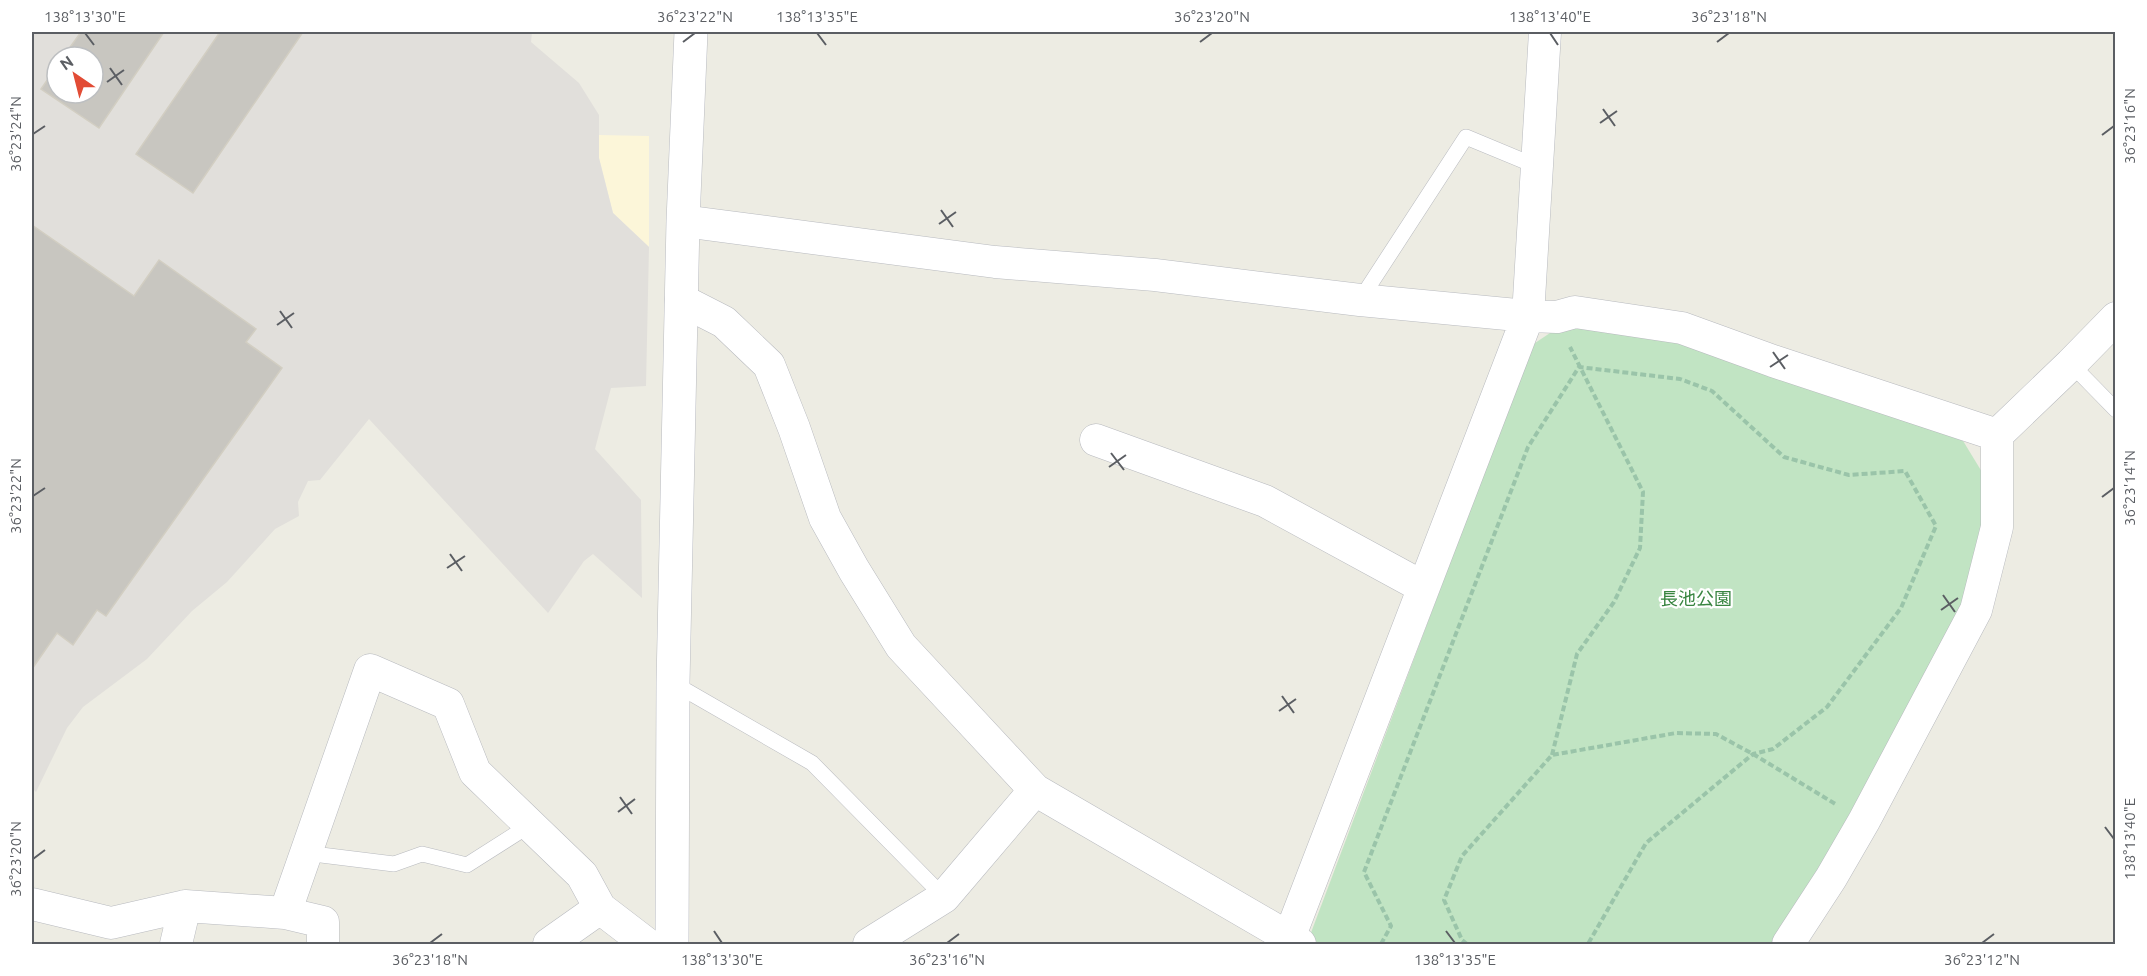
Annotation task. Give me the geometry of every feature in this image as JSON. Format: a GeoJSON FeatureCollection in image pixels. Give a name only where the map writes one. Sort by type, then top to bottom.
{"type":"FeatureCollection","features":[{"type":"Feature","properties":{"kind":"street"},"geometry":{"type":"LineString","coordinates":[[672,945],[682,221],[691,32]]}},
{"type":"Feature","properties":{"kind":"street"},"geometry":{"type":"LineString","coordinates":[[681,300],[724,322],[769,365],[795,428],[825,518],[901,646],[1035,790],[1292,942],[1423,587],[1528,316],[1545,32]]}},
{"type":"Feature","properties":{"kind":"street"},"geometry":{"type":"LineString","coordinates":[[682,221],[996,262],[1155,275],[1360,300],[1528,316],[1557,317],[1575,312],[1682,328],[1773,361],[1997,435]]}},
{"type":"Feature","properties":{"kind":"street"},"geometry":{"type":"LineString","coordinates":[[1788,945],[1864,821],[1976,610],[1997,526],[1997,435],[2115,318]]}},
{"type":"Feature","properties":{"kind":"street"},"geometry":{"type":"LineString","coordinates":[[1096,440],[1265,501],[1423,587]]}},
{"type":"Feature","properties":{"kind":"street"},"geometry":{"type":"LineString","coordinates":[[285,913],[370,670],[448,704],[475,772],[582,875],[600,908],[647,945]]}},
{"type":"Feature","properties":{"kind":"street"},"geometry":{"type":"LineString","coordinates":[[868,945],[944,897],[1035,790]]}},
{"type":"Feature","properties":{"kind":"street"},"geometry":{"type":"LineString","coordinates":[[32,904],[111,923],[185,906],[285,913],[323,922],[323,945]]}},
{"type":"Feature","properties":{"kind":"street"},"geometry":{"type":"LineString","coordinates":[[176,945],[185,906]]}},
{"type":"Feature","properties":{"kind":"street"},"geometry":{"type":"LineString","coordinates":[[549,945],[600,908]]}},
{"type":"Feature","properties":{"kind":"lane"},"geometry":{"type":"LineString","coordinates":[[1360,300],[1466,137],[1536,166]]}},
{"type":"Feature","properties":{"kind":"lane"},"geometry":{"type":"LineString","coordinates":[[2071,364],[2115,410]]}},
{"type":"Feature","properties":{"kind":"lane"},"geometry":{"type":"LineString","coordinates":[[674,683],[812,763],[944,897]]}},
{"type":"Feature","properties":{"kind":"lane"},"geometry":{"type":"LineString","coordinates":[[305,853],[394,864],[422,854],[467,866],[530,825]]}},
{"type":"Feature","properties":{"kind":"path"},"geometry":{"type":"LineString","coordinates":[[1579,367],[1680,379],[1712,391],[1784,457],[1849,475],[1905,471],[1935,526],[1901,608],[1827,707],[1773,749],[1753,754],[1646,843],[1588,945]]}},
{"type":"Feature","properties":{"kind":"path"},"geometry":{"type":"LineString","coordinates":[[1467,945],[1462,940],[1444,900],[1462,856],[1552,755],[1577,654],[1614,602],[1640,549],[1643,492],[1579,367]]}},
{"type":"Feature","properties":{"kind":"path"},"geometry":{"type":"LineString","coordinates":[[1381,945],[1391,926],[1364,872],[1528,447],[1579,367]]}},
{"type":"Feature","properties":{"kind":"path"},"geometry":{"type":"LineString","coordinates":[[1552,755],[1676,733],[1716,734],[1864,821]]}},
{"type":"Feature","properties":{"kind":"shaded area"},"geometry":{"type":"Polygon","coordinates":[[[32,32],[532,32],[531,42],[579,83],[599,115],[599,158],[613,213],[649,247],[646,386],[611,388],[595,449],[641,500],[642,598],[593,554],[584,561],[548,613],[369,419],[320,480],[308,481],[298,502],[299,516],[275,529],[227,582],[192,611],[147,659],[83,707],[67,728],[36,792],[32,788],[32,32]]]}},
{"type":"Feature","properties":{"kind":"shaded area"},"geometry":{"type":"Polygon","coordinates":[[[599,135],[649,136],[649,247],[613,213],[599,158],[599,135]]]}},
{"type":"Feature","properties":{"kind":"green space","name":"長池公園"},"geometry":{"type":"Polygon","coordinates":[[[1571,319],[1680,336],[1957,431],[1982,472],[1986,524],[1966,608],[1864,798],[1773,944],[1321,944],[1309,938],[1532,345],[1571,319]]]}},
{"type":"Feature","properties":{"kind":"building"},"geometry":{"type":"Polygon","coordinates":[[[81,32],[164,32],[99,128],[65,105],[105,105],[105,45],[72,45],[81,32]]]}},
{"type":"Feature","properties":{"kind":"building"},"geometry":{"type":"Polygon","coordinates":[[[220,32],[303,32],[193,193],[136,154],[220,32]]]}},
{"type":"Feature","properties":{"kind":"building"},"geometry":{"type":"Polygon","coordinates":[[[32,225],[134,296],[159,260],[256,329],[246,342],[282,368],[106,616],[97,610],[73,645],[57,633],[32,669],[32,225]]]}}]}
